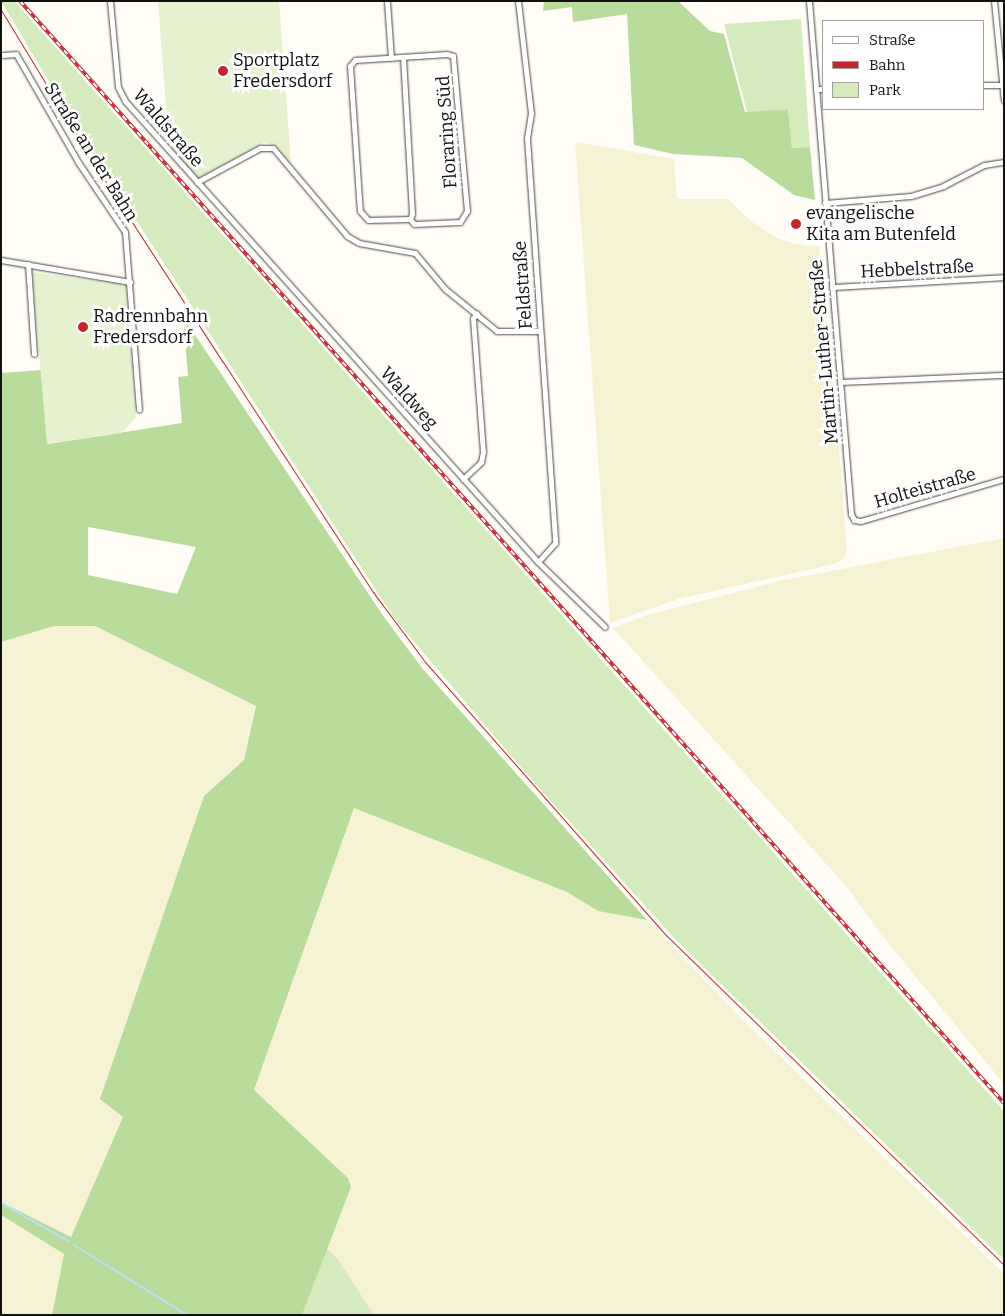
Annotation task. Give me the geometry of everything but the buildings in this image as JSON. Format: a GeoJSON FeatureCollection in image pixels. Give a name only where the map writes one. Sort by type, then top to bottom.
{"type":"FeatureCollection","features":[{"type":"Feature","properties":{"kind":"street","name":"Waldstraße"},"geometry":{"type":"LineString","coordinates":[[110,1],[120,94],[197,182]]}},
{"type":"Feature","properties":{"kind":"street"},"geometry":{"type":"LineString","coordinates":[[387,1],[391,58]]}},
{"type":"Feature","properties":{"kind":"street","name":"Feldstraße"},"geometry":{"type":"LineString","coordinates":[[518,1],[522,52],[528,65],[531,105],[527,138],[555,543],[538,562]]}},
{"type":"Feature","properties":{"kind":"street","name":"Martin-Luther-Straße"},"geometry":{"type":"LineString","coordinates":[[809,1],[832,288],[843,382],[849,503],[854,520]]}},
{"type":"Feature","properties":{"kind":"street"},"geometry":{"type":"LineString","coordinates":[[994,1],[1004,101]]}},
{"type":"Feature","properties":{"kind":"street","name":"Straße an der Bahn"},"geometry":{"type":"LineString","coordinates":[[3,55],[16,54],[78,162],[125,232],[130,282]]}},
{"type":"Feature","properties":{"kind":"street","name":"Floraring Süd"},"geometry":{"type":"LineString","coordinates":[[447,54],[456,60],[467,211],[460,222],[414,224],[410,219],[368,220],[360,211],[350,66],[355,60],[403,57],[447,54]]}},
{"type":"Feature","properties":{"kind":"street"},"geometry":{"type":"LineString","coordinates":[[403,57],[412,214],[410,219]]}},
{"type":"Feature","properties":{"kind":"street"},"geometry":{"type":"LineString","coordinates":[[985,85],[1003,85]]}},
{"type":"Feature","properties":{"kind":"street"},"geometry":{"type":"LineString","coordinates":[[816,89],[822,89]]}},
{"type":"Feature","properties":{"kind":"street"},"geometry":{"type":"LineString","coordinates":[[197,182],[260,148],[273,148],[347,236],[359,243],[415,253],[445,289],[477,313],[491,327],[504,333],[540,331]]}},
{"type":"Feature","properties":{"kind":"street"},"geometry":{"type":"LineString","coordinates":[[825,203],[911,196],[943,186],[984,165],[1004,162]]}},
{"type":"Feature","properties":{"kind":"street","name":"Waldweg"},"geometry":{"type":"LineString","coordinates":[[197,182],[538,562],[605,627]]}},
{"type":"Feature","properties":{"kind":"street"},"geometry":{"type":"LineString","coordinates":[[1,260],[130,282],[139,409]]}},
{"type":"Feature","properties":{"kind":"street"},"geometry":{"type":"LineString","coordinates":[[28,264],[34,354]]}},
{"type":"Feature","properties":{"kind":"street","name":"Hebbelstraße"},"geometry":{"type":"LineString","coordinates":[[832,288],[1004,278]]}},
{"type":"Feature","properties":{"kind":"street"},"geometry":{"type":"LineString","coordinates":[[463,479],[481,462],[483,452],[473,318],[477,313]]}},
{"type":"Feature","properties":{"kind":"street"},"geometry":{"type":"LineString","coordinates":[[843,382],[1004,375]]}},
{"type":"Feature","properties":{"kind":"street","name":"Holteistraße"},"geometry":{"type":"LineString","coordinates":[[854,520],[861,521],[1004,479]]}},
{"type":"Feature","properties":{"kind":"shaded area"},"geometry":{"type":"Polygon","coordinates":[[[575,142],[674,159],[677,199],[728,199],[752,222],[777,238],[795,244],[819,246],[839,447],[847,551],[845,558],[835,564],[678,599],[610,623],[575,142]]]}},
{"type":"Feature","properties":{"kind":"shaded area"},"geometry":{"type":"Polygon","coordinates":[[[1004,538],[1004,1084],[879,932],[847,887],[613,628],[647,615],[784,580],[1004,538]]]}},
{"type":"Feature","properties":{"kind":"shaded area"},"geometry":{"type":"Polygon","coordinates":[[[54,626],[95,626],[256,706],[244,760],[204,796],[123,1117],[71,1238],[1,1202],[1,642],[54,626]]]}},
{"type":"Feature","properties":{"kind":"shaded area"},"geometry":{"type":"Polygon","coordinates":[[[354,808],[567,892],[598,911],[647,920],[746,1023],[1004,1274],[1004,1315],[374,1315],[338,1259],[327,1249],[351,1187],[254,1090],[354,808]]]}},
{"type":"Feature","properties":{"kind":"shaded area"},"geometry":{"type":"Polygon","coordinates":[[[1,1215],[64,1254],[52,1315],[1,1315],[1,1215]]]}},
{"type":"Feature","properties":{"kind":"green space"},"geometry":{"type":"Polygon","coordinates":[[[1,1],[14,1],[1004,1111],[1004,1260],[674,938],[524,771],[394,618],[79,132],[1,1]]]}},
{"type":"Feature","properties":{"kind":"green space","name":"Sportplatz Fredersdorf"},"geometry":{"type":"Polygon","coordinates":[[[158,1],[279,1],[291,163],[277,148],[265,142],[197,180],[169,147],[158,1]]]}},
{"type":"Feature","properties":{"kind":"green space"},"geometry":{"type":"Polygon","coordinates":[[[544,1],[678,1],[710,31],[724,34],[745,112],[788,109],[792,148],[810,147],[815,200],[794,195],[742,158],[673,154],[634,145],[627,14],[573,22],[572,7],[543,11],[544,1]]]}},
{"type":"Feature","properties":{"kind":"green space"},"geometry":{"type":"Polygon","coordinates":[[[801,19],[810,147],[792,148],[788,109],[747,112],[724,24],[801,19]]]}},
{"type":"Feature","properties":{"kind":"green space","name":"Radrennbahn Fredersdorf"},"geometry":{"type":"Polygon","coordinates":[[[32,272],[126,285],[136,417],[122,433],[47,444],[32,272]]]}},
{"type":"Feature","properties":{"kind":"green space"},"geometry":{"type":"Polygon","coordinates":[[[183,317],[384,617],[422,668],[647,920],[598,911],[567,892],[354,808],[254,1090],[348,1178],[351,1187],[302,1315],[52,1315],[64,1254],[1,1215],[1,1202],[71,1237],[123,1117],[100,1099],[204,796],[244,760],[256,706],[95,626],[54,626],[1,642],[1,373],[41,370],[48,444],[182,423],[178,377],[188,376],[183,317]],[[88,527],[88,575],[177,594],[196,547],[88,527]]]}},
{"type":"Feature","properties":{"kind":"green space"},"geometry":{"type":"Polygon","coordinates":[[[327,1249],[338,1259],[374,1315],[302,1315],[327,1249]]]}},
{"type":"Feature","properties":{"kind":"waterway"},"geometry":{"type":"LineString","coordinates":[[1,1203],[68,1241]]}},
{"type":"Feature","properties":{"kind":"waterway"},"geometry":{"type":"LineString","coordinates":[[74,1245],[187,1315]]}},
{"type":"Feature","properties":{"kind":"tram line"},"geometry":{"type":"LineString","coordinates":[[1,10],[102,176],[223,362],[373,592],[426,663],[667,936],[1004,1265]]}},
{"type":"Feature","properties":{"kind":"railway"},"geometry":{"type":"LineString","coordinates":[[20,1],[1004,1103]]}},
{"type":"Feature","properties":{"kind":"place","name":"Sportplatz Fredersdorf"},"geometry":{"type":"Point","coordinates":[223,71]}},
{"type":"Feature","properties":{"kind":"place","name":"evangelische Kita am Butenfeld"},"geometry":{"type":"Point","coordinates":[796,224]}},
{"type":"Feature","properties":{"kind":"place","name":"Radrennbahn Fredersdorf"},"geometry":{"type":"Point","coordinates":[83,327]}}]}
